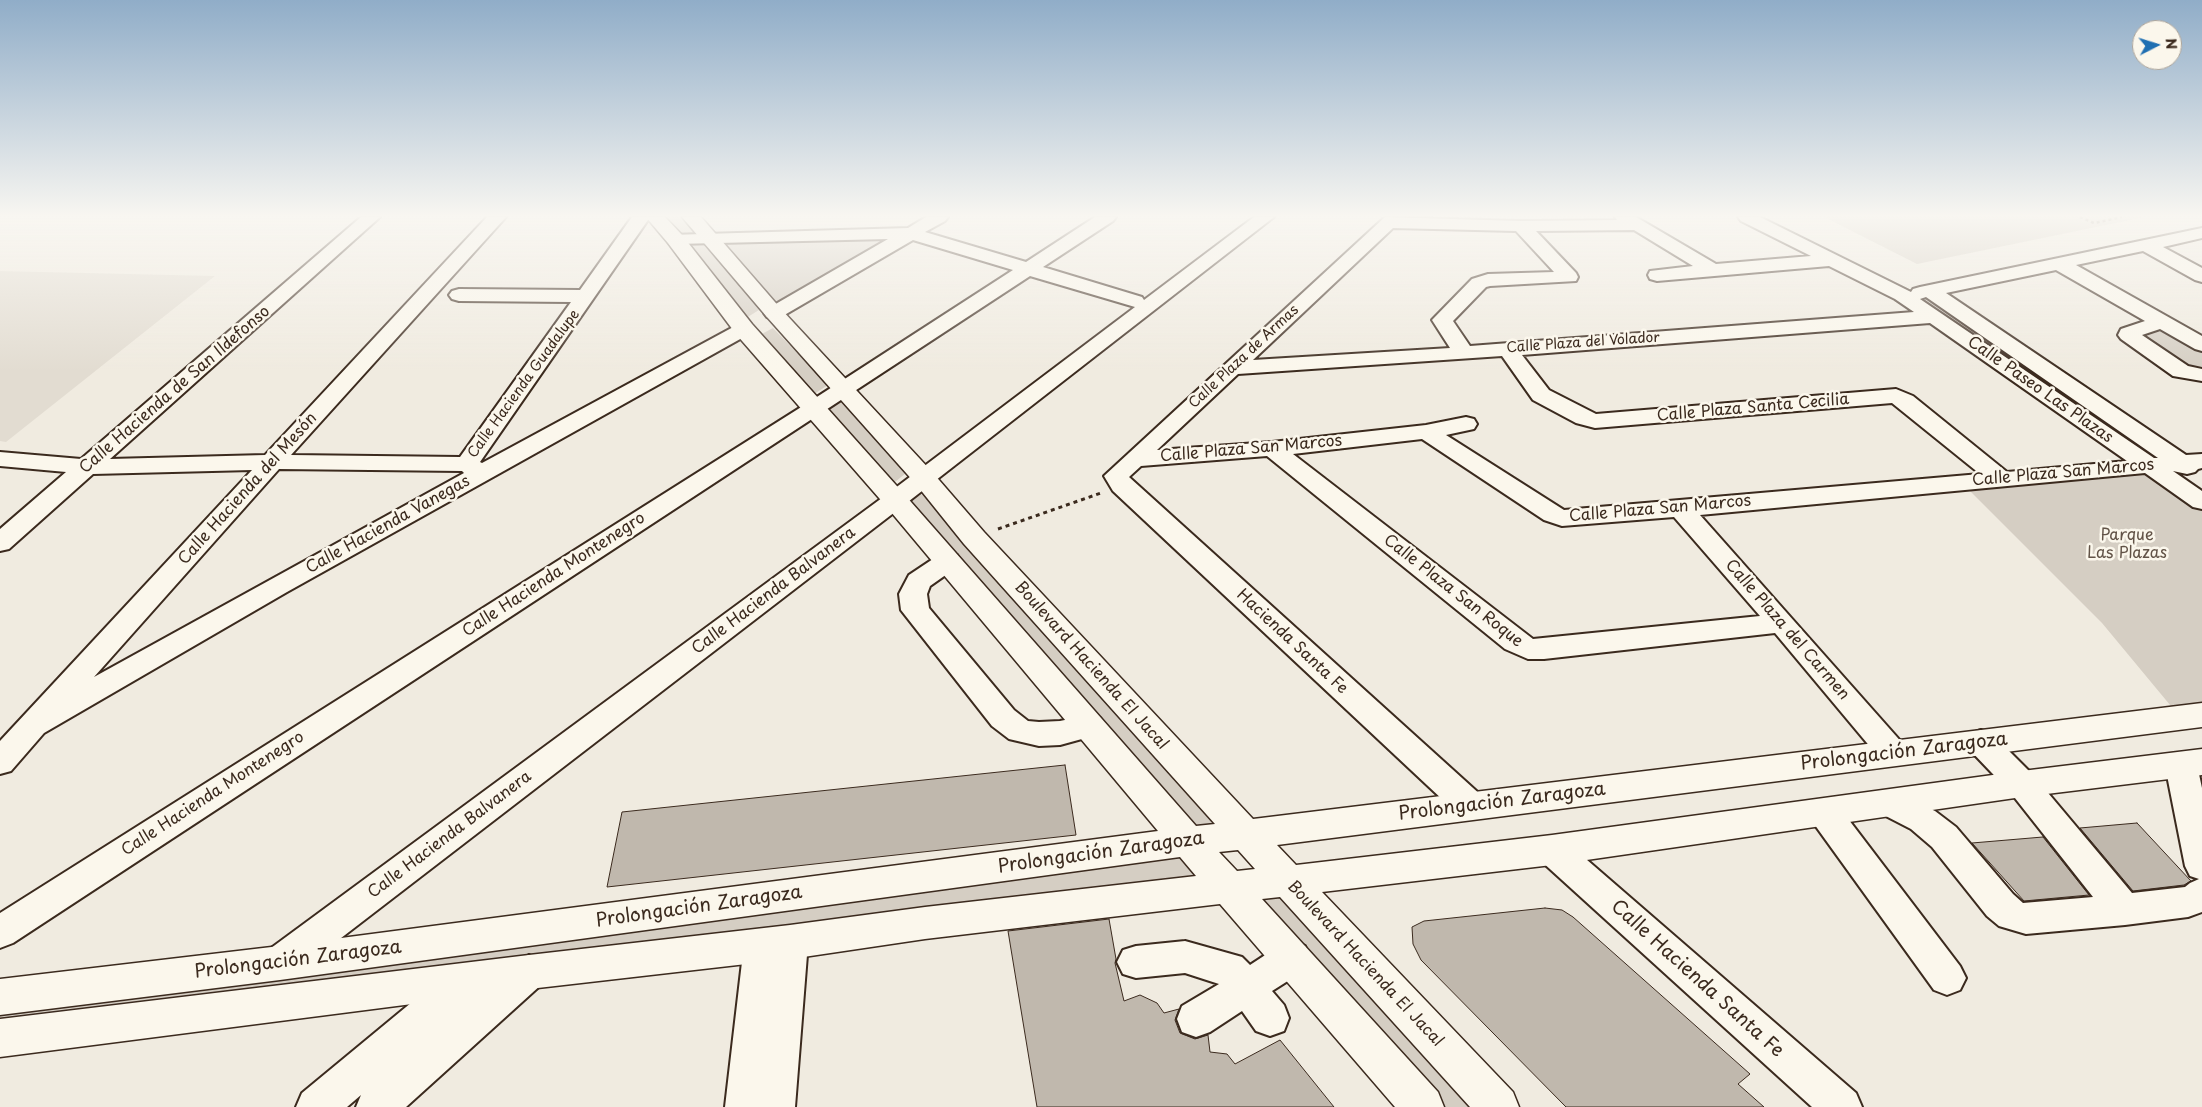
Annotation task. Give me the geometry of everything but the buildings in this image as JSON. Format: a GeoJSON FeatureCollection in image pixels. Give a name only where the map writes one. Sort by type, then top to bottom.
{"type":"FeatureCollection","features":[{"type":"Feature","properties":{"kind":"main road"},"geometry":{"type":"LineString","coordinates":[[698,269],[744,329],[948,561],[1188,842],[1423,1107]]}},
{"type":"Feature","properties":{"kind":"main road","name":"Boulevard Hacienda El Jacal"},"geometry":{"type":"LineString","coordinates":[[736,269],[924,478],[974,538],[1498,1107]]}},
{"type":"Feature","properties":{"kind":"main road","name":"Prolongación Zaragoza"},"geometry":{"type":"LineString","coordinates":[[0,997],[280,963],[1245,834],[2202,714]]}},
{"type":"Feature","properties":{"kind":"main road"},"geometry":{"type":"LineString","coordinates":[[4,1040],[529,972],[776,944],[925,923],[1552,850],[2022,784],[2191,764]]}},
{"type":"Feature","properties":{"kind":"street","name":"Calle Hacienda de San Ildefonso"},"geometry":{"type":"LineString","coordinates":[[0,543],[312,269]]}},
{"type":"Feature","properties":{"kind":"street","name":"Calle Hacienda del Mesón"},"geometry":{"type":"LineString","coordinates":[[0,762],[450,269]]}},
{"type":"Feature","properties":{"kind":"street","name":"Calle Hacienda Guadalupe"},"geometry":{"type":"LineString","coordinates":[[474,468],[605,269]]}},
{"type":"Feature","properties":{"kind":"street"},"geometry":{"type":"LineString","coordinates":[[774,313],[849,269]]}},
{"type":"Feature","properties":{"kind":"street","name":"Calle Hacienda Montenegro"},"geometry":{"type":"LineString","coordinates":[[0,932],[844,389],[1027,269]]}},
{"type":"Feature","properties":{"kind":"street"},"geometry":{"type":"LineString","coordinates":[[1030,269],[1135,301]]}},
{"type":"Feature","properties":{"kind":"street","name":"Calle Hacienda Balvanera"},"geometry":{"type":"LineString","coordinates":[[280,963],[895,500],[1198,269]]}},
{"type":"Feature","properties":{"kind":"street","name":"Calle Plaza de Armas"},"geometry":{"type":"LineString","coordinates":[[1124,473],[1232,368],[1339,269]]}},
{"type":"Feature","properties":{"kind":"street"},"geometry":{"type":"LineString","coordinates":[[1464,353],[1442,320],[1479,284],[1488,280],[1569,278],[1561,269]]}},
{"type":"Feature","properties":{"kind":"street"},"geometry":{"type":"LineString","coordinates":[[1657,274],[1728,269]]}},
{"type":"Feature","properties":{"kind":"street","name":"Calle Paseo Las Plazas"},"geometry":{"type":"LineString","coordinates":[[1848,269],[1902,295],[2202,502]]}},
{"type":"Feature","properties":{"kind":"street"},"geometry":{"type":"LineString","coordinates":[[1902,295],[1931,292],[2039,269]]}},
{"type":"Feature","properties":{"kind":"street"},"geometry":{"type":"LineString","coordinates":[[2068,269],[2202,345]]}},
{"type":"Feature","properties":{"kind":"street"},"geometry":{"type":"LineString","coordinates":[[2189,269],[2202,276]]}},
{"type":"Feature","properties":{"kind":"street","name":"Calle Paseo Las Plazas"},"geometry":{"type":"LineString","coordinates":[[1931,292],[2192,462],[2202,477]]}},
{"type":"Feature","properties":{"kind":"street"},"geometry":{"type":"LineString","coordinates":[[459,295],[586,296]]}},
{"type":"Feature","properties":{"kind":"street","name":"Calle Plaza del Volador"},"geometry":{"type":"LineString","coordinates":[[1232,368],[1464,353],[1934,317]]}},
{"type":"Feature","properties":{"kind":"street"},"geometry":{"type":"LineString","coordinates":[[2162,322],[2128,333],[2128,336],[2181,370],[2190,374],[2202,375]]}},
{"type":"Feature","properties":{"kind":"street","name":"Calle Hacienda Vanegas"},"geometry":{"type":"LineString","coordinates":[[34,725],[474,468],[744,329]]}},
{"type":"Feature","properties":{"kind":"street","name":"Calle Plaza Santa Cecilia"},"geometry":{"type":"LineString","coordinates":[[1507,349],[1541,395],[1595,422],[1896,396],[1906,401],[2001,479]]}},
{"type":"Feature","properties":{"kind":"street"},"geometry":{"type":"LineString","coordinates":[[1426,432],[1466,424]]}},
{"type":"Feature","properties":{"kind":"street","name":"Calle Plaza San Marcos"},"geometry":{"type":"LineString","coordinates":[[1124,473],[1272,449],[1426,432],[1553,515],[1576,518],[2192,462]]}},
{"type":"Feature","properties":{"kind":"street","name":"Calle Plaza San Roque"},"geometry":{"type":"LineString","coordinates":[[1272,449],[1507,635],[1528,648],[1544,649],[1782,623]]}},
{"type":"Feature","properties":{"kind":"street"},"geometry":{"type":"LineString","coordinates":[[0,460],[87,467],[272,462],[474,468]]}},
{"type":"Feature","properties":{"kind":"street","name":"Hacienda Santa Fe"},"geometry":{"type":"LineString","coordinates":[[1124,473],[1471,806]]}},
{"type":"Feature","properties":{"kind":"street","name":"Calle Plaza del Carmen"},"geometry":{"type":"LineString","coordinates":[[1681,509],[1782,623],[1892,753]]}},
{"type":"Feature","properties":{"kind":"street"},"geometry":{"type":"LineString","coordinates":[[948,561],[919,581],[913,594],[915,610],[1003,718],[1020,731],[1039,734],[1060,733],[1089,726]]}},
{"type":"Feature","properties":{"kind":"street"},"geometry":{"type":"LineString","coordinates":[[1981,742],[2022,784],[2125,910]]}},
{"type":"Feature","properties":{"kind":"street"},"geometry":{"type":"LineString","coordinates":[[2191,764],[2202,866]]}},
{"type":"Feature","properties":{"kind":"street"},"geometry":{"type":"LineString","coordinates":[[1890,803],[1923,820],[1944,837],[2000,905],[2012,915],[2026,919],[2036,919],[2125,910],[2188,902],[2199,897],[2202,893]]}},
{"type":"Feature","properties":{"kind":"street"},"geometry":{"type":"LineString","coordinates":[[1824,812],[1947,978]]}},
{"type":"Feature","properties":{"kind":"street","name":"Calle Hacienda Santa Fe"},"geometry":{"type":"LineString","coordinates":[[1552,850],[1842,1107]]}},
{"type":"Feature","properties":{"kind":"street"},"geometry":{"type":"LineString","coordinates":[[745,1107],[776,944]]}},
{"type":"Feature","properties":{"kind":"street"},"geometry":{"type":"LineString","coordinates":[[775,1107],[776,944]]}},
{"type":"Feature","properties":{"kind":"street"},"geometry":{"type":"LineString","coordinates":[[1136,962],[1185,958],[1229,969],[1246,986],[1270,1018]]}},
{"type":"Feature","properties":{"kind":"street"},"geometry":{"type":"LineString","coordinates":[[1196,1019],[1292,958]]}},
{"type":"Feature","properties":{"kind":"street"},"geometry":{"type":"LineString","coordinates":[[376,1107],[529,972]]}},
{"type":"Feature","properties":{"kind":"street"},"geometry":{"type":"LineString","coordinates":[[316,1107],[465,981]]}},
{"type":"Feature","properties":{"kind":"street"},"geometry":{"type":"LineString","coordinates":[[410,1027],[439,1052]]}},
{"type":"Feature","properties":{"kind":"path"},"geometry":{"type":"LineString","coordinates":[[974,538],[1124,473]]}},
{"type":"Feature","properties":{"kind":"shaded area"},"geometry":{"type":"Polygon","coordinates":[[[0,271],[215,276],[6,442],[0,441],[0,271]]]}},
{"type":"Feature","properties":{"kind":"green space"},"geometry":{"type":"Polygon","coordinates":[[[701,269],[725,269],[759,310],[743,320],[701,269]]]}},
{"type":"Feature","properties":{"kind":"green space"},"geometry":{"type":"Polygon","coordinates":[[[745,269],[842,269],[779,304],[745,269]]]}},
{"type":"Feature","properties":{"kind":"green space"},"geometry":{"type":"Polygon","coordinates":[[[1937,297],[2163,458],[2146,460],[1915,298],[1937,297]]]}},
{"type":"Feature","properties":{"kind":"green space"},"geometry":{"type":"Polygon","coordinates":[[[2165,326],[2202,348],[2202,371],[2193,371],[2139,338],[2165,326]]]}},
{"type":"Feature","properties":{"kind":"green space"},"geometry":{"type":"Polygon","coordinates":[[[773,328],[828,385],[811,396],[758,336],[773,328]]]}},
{"type":"Feature","properties":{"kind":"green space"},"geometry":{"type":"Polygon","coordinates":[[[842,402],[906,473],[890,486],[825,411],[842,402]]]}},
{"type":"Feature","properties":{"kind":"green space","name":"Parque Las Plazas"},"geometry":{"type":"Polygon","coordinates":[[[2144,467],[2202,508],[2202,707],[2175,711],[2102,623],[1964,485],[2144,467]]]}},
{"type":"Feature","properties":{"kind":"green space"},"geometry":{"type":"Polygon","coordinates":[[[924,493],[1221,823],[1186,827],[906,503],[924,493]]]}},
{"type":"Feature","properties":{"kind":"green space"},"geometry":{"type":"Polygon","coordinates":[[[1188,842],[1229,888],[0,1038],[0,997],[1188,842]]]}},
{"type":"Feature","properties":{"kind":"green space"},"geometry":{"type":"Polygon","coordinates":[[[1282,888],[1483,1107],[1437,1107],[1249,892],[1282,888]]]}}]}
